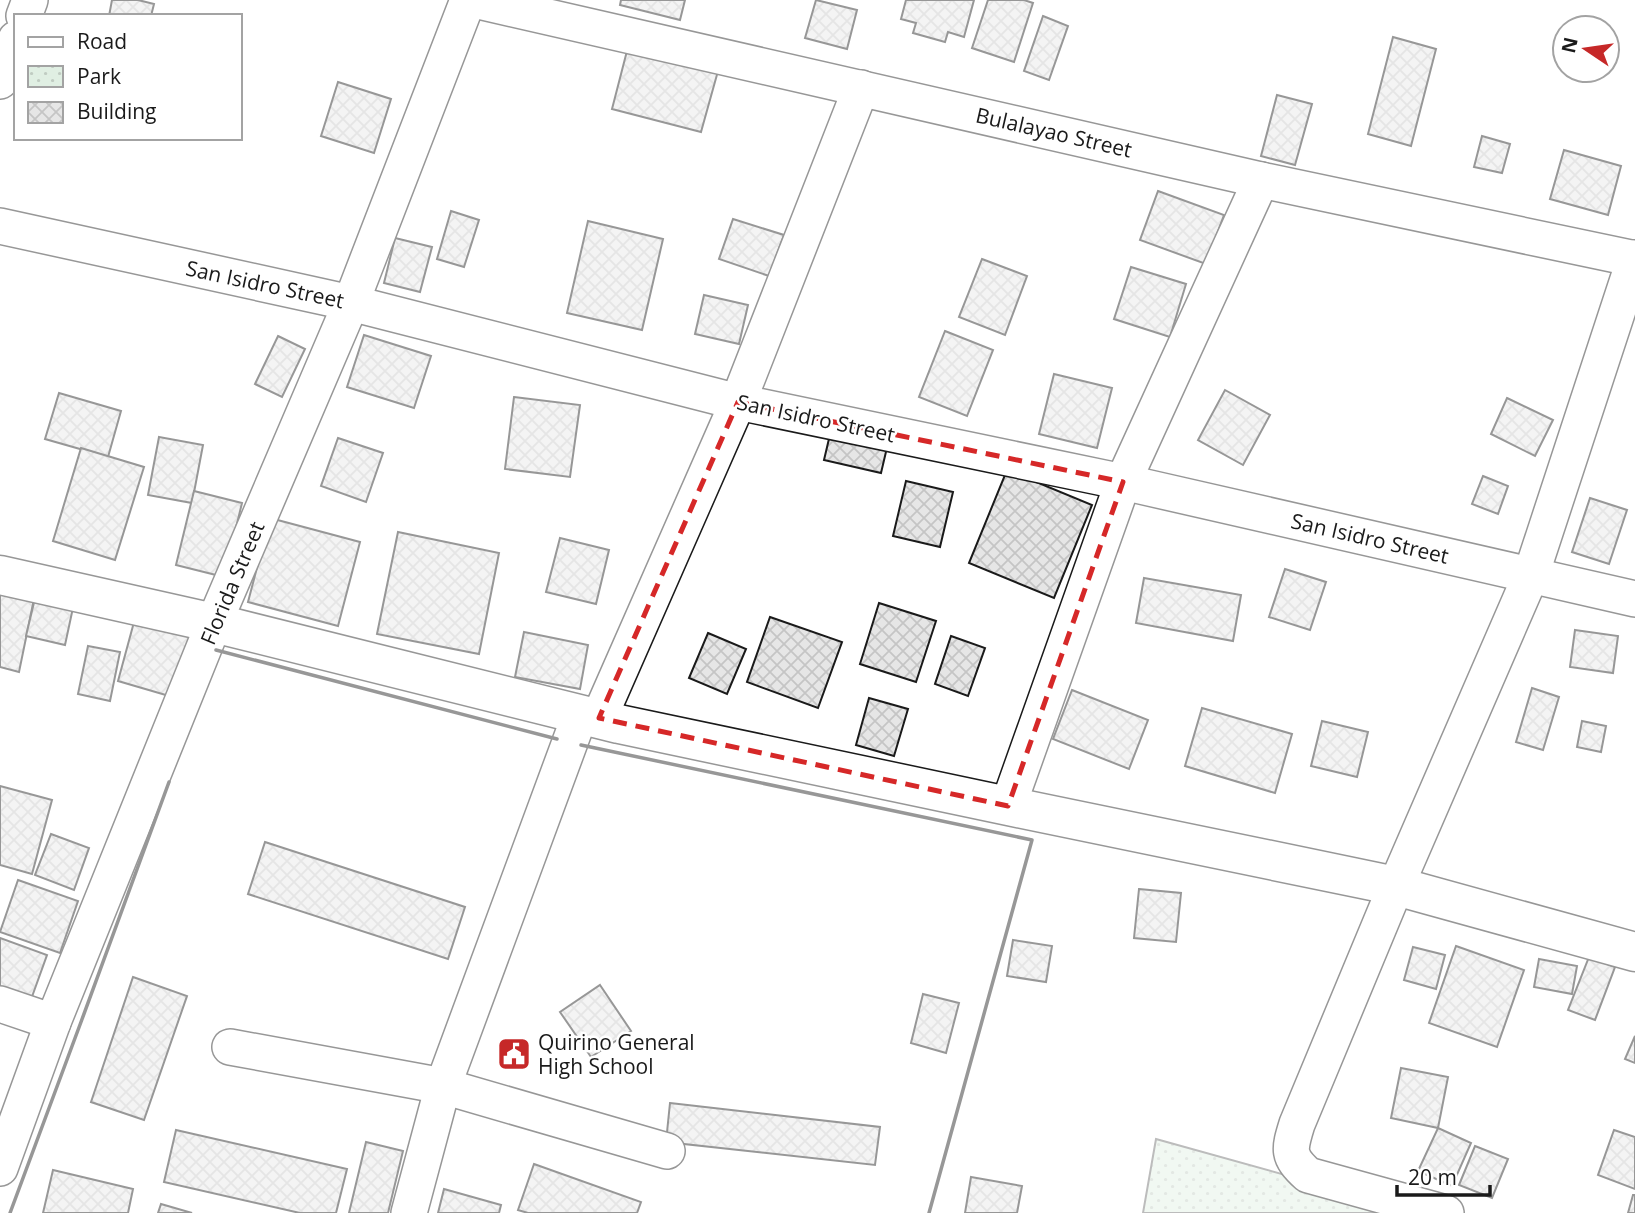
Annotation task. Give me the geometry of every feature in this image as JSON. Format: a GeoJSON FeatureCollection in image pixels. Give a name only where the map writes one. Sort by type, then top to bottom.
{"type":"FeatureCollection","features":[{"type":"Feature","properties":{"kind":"main road"},"geometry":{"type":"LineString","coordinates":[[0,575],[214,623],[590,717],[1396,886],[1635,952]]}},
{"type":"Feature","properties":{"kind":"street","name":"Florida Street"},"geometry":{"type":"LineString","coordinates":[[0,1168],[53,1021],[214,623],[351,303],[468,0]]}},
{"type":"Feature","properties":{"kind":"street","name":"Bulalayao Street"},"geometry":{"type":"LineString","coordinates":[[474,0],[1261,180],[1635,259]]}},
{"type":"Feature","properties":{"kind":"street"},"geometry":{"type":"LineString","coordinates":[[0,81],[14,44]]}},
{"type":"Feature","properties":{"kind":"street"},"geometry":{"type":"LineString","coordinates":[[409,1213],[443,1086],[590,717],[738,402],[860,88]]}},
{"type":"Feature","properties":{"kind":"street"},"geometry":{"type":"LineString","coordinates":[[1008,806],[1123,482],[1261,180]]}},
{"type":"Feature","properties":{"kind":"street","name":"San Isidro Street"},"geometry":{"type":"LineString","coordinates":[[0,226],[351,303],[738,402],[1123,482],[1635,599]]}},
{"type":"Feature","properties":{"kind":"street"},"geometry":{"type":"LineString","coordinates":[[1446,1213],[1308,1175],[1296,1164],[1291,1154],[1292,1140],[1396,886],[1531,575],[1635,259]]}},
{"type":"Feature","properties":{"kind":"street"},"geometry":{"type":"LineString","coordinates":[[0,1004],[53,1021]]}},
{"type":"Feature","properties":{"kind":"street"},"geometry":{"type":"LineString","coordinates":[[230,1046],[443,1086],[667,1151]]}},
{"type":"Feature","properties":{"kind":"highlighted area"},"geometry":{"type":"Polygon","coordinates":[[[738,402],[1123,482],[1008,806],[599,718],[738,402]]]}},
{"type":"Feature","properties":{"kind":"green space"},"geometry":{"type":"Polygon","coordinates":[[[1156,1139],[1422,1213],[1143,1213],[1156,1139]]]}},
{"type":"Feature","properties":{"kind":"building"},"geometry":{"type":"Polygon","coordinates":[[[112,0],[138,0],[154,4],[152,14],[109,14],[112,0]]]}},
{"type":"Feature","properties":{"kind":"building"},"geometry":{"type":"Polygon","coordinates":[[[621,0],[685,0],[680,20],[620,5],[621,0]]]}},
{"type":"Feature","properties":{"kind":"building"},"geometry":{"type":"Polygon","coordinates":[[[816,0],[857,10],[847,49],[805,38],[816,0]]]}},
{"type":"Feature","properties":{"kind":"building"},"geometry":{"type":"Polygon","coordinates":[[[906,0],[974,0],[964,37],[948,32],[945,42],[913,33],[916,23],[901,19],[906,0]]]}},
{"type":"Feature","properties":{"kind":"building"},"geometry":{"type":"Polygon","coordinates":[[[988,0],[1024,0],[1033,3],[1014,62],[972,48],[988,0]]]}},
{"type":"Feature","properties":{"kind":"building"},"geometry":{"type":"Polygon","coordinates":[[[1043,16],[1068,26],[1049,80],[1024,71],[1043,16]]]}},
{"type":"Feature","properties":{"kind":"building"},"geometry":{"type":"Polygon","coordinates":[[[1393,37],[1436,49],[1411,146],[1368,134],[1393,37]]]}},
{"type":"Feature","properties":{"kind":"building"},"geometry":{"type":"Polygon","coordinates":[[[628,47],[718,71],[701,132],[612,109],[628,47]]]}},
{"type":"Feature","properties":{"kind":"building"},"geometry":{"type":"Polygon","coordinates":[[[338,82],[391,99],[374,153],[321,136],[338,82]]]}},
{"type":"Feature","properties":{"kind":"building"},"geometry":{"type":"Polygon","coordinates":[[[1277,95],[1312,104],[1295,165],[1261,156],[1277,95]]]}},
{"type":"Feature","properties":{"kind":"building"},"geometry":{"type":"Polygon","coordinates":[[[1482,136],[1510,144],[1502,173],[1474,167],[1482,136]]]}},
{"type":"Feature","properties":{"kind":"building"},"geometry":{"type":"Polygon","coordinates":[[[1564,150],[1621,166],[1608,215],[1550,199],[1564,150]]]}},
{"type":"Feature","properties":{"kind":"building"},"geometry":{"type":"Polygon","coordinates":[[[1158,191],[1224,215],[1206,264],[1140,240],[1158,191]]]}},
{"type":"Feature","properties":{"kind":"building"},"geometry":{"type":"Polygon","coordinates":[[[451,211],[479,220],[464,267],[437,259],[451,211]]]}},
{"type":"Feature","properties":{"kind":"building"},"geometry":{"type":"Polygon","coordinates":[[[733,219],[784,235],[769,276],[719,259],[733,219]]]}},
{"type":"Feature","properties":{"kind":"building"},"geometry":{"type":"Polygon","coordinates":[[[588,221],[663,239],[642,330],[567,313],[588,221]]]}},
{"type":"Feature","properties":{"kind":"building"},"geometry":{"type":"Polygon","coordinates":[[[395,238],[432,247],[420,292],[384,283],[395,238]]]}},
{"type":"Feature","properties":{"kind":"building"},"geometry":{"type":"Polygon","coordinates":[[[982,259],[1027,276],[1005,335],[959,317],[982,259]]]}},
{"type":"Feature","properties":{"kind":"building"},"geometry":{"type":"Polygon","coordinates":[[[1131,267],[1186,284],[1170,337],[1114,319],[1131,267]]]}},
{"type":"Feature","properties":{"kind":"building"},"geometry":{"type":"Polygon","coordinates":[[[704,295],[748,305],[739,344],[695,334],[704,295]]]}},
{"type":"Feature","properties":{"kind":"building"},"geometry":{"type":"Polygon","coordinates":[[[945,331],[993,350],[967,416],[919,397],[945,331]]]}},
{"type":"Feature","properties":{"kind":"building"},"geometry":{"type":"Polygon","coordinates":[[[364,335],[431,356],[414,408],[347,387],[364,335]]]}},
{"type":"Feature","properties":{"kind":"building"},"geometry":{"type":"Polygon","coordinates":[[[278,336],[305,349],[282,397],[255,384],[278,336]]]}},
{"type":"Feature","properties":{"kind":"building"},"geometry":{"type":"Polygon","coordinates":[[[1054,374],[1112,388],[1097,448],[1039,434],[1054,374]]]}},
{"type":"Feature","properties":{"kind":"building"},"geometry":{"type":"Polygon","coordinates":[[[1225,390],[1270,415],[1243,465],[1198,440],[1225,390]]]}},
{"type":"Feature","properties":{"kind":"building"},"geometry":{"type":"Polygon","coordinates":[[[59,393],[121,411],[108,457],[45,439],[59,393]]]}},
{"type":"Feature","properties":{"kind":"building"},"geometry":{"type":"Polygon","coordinates":[[[514,397],[580,405],[570,477],[505,469],[514,397]]]}},
{"type":"Feature","properties":{"kind":"building"},"geometry":{"type":"Polygon","coordinates":[[[1507,398],[1553,420],[1535,456],[1491,434],[1507,398]]]}},
{"type":"Feature","properties":{"kind":"building"},"geometry":{"type":"Polygon","coordinates":[[[832,426],[889,439],[881,473],[824,460],[832,426]]]}},
{"type":"Feature","properties":{"kind":"building"},"geometry":{"type":"Polygon","coordinates":[[[159,437],[203,445],[192,503],[148,495],[159,437]]]}},
{"type":"Feature","properties":{"kind":"building"},"geometry":{"type":"Polygon","coordinates":[[[338,438],[383,453],[366,502],[321,486],[338,438]]]}},
{"type":"Feature","properties":{"kind":"building"},"geometry":{"type":"Polygon","coordinates":[[[81,448],[144,467],[115,560],[53,541],[81,448]]]}},
{"type":"Feature","properties":{"kind":"building"},"geometry":{"type":"Polygon","coordinates":[[[1007,470],[1092,505],[1054,598],[969,563],[1007,470]]]}},
{"type":"Feature","properties":{"kind":"building"},"geometry":{"type":"Polygon","coordinates":[[[1483,476],[1508,486],[1498,514],[1472,504],[1483,476]]]}},
{"type":"Feature","properties":{"kind":"building"},"geometry":{"type":"Polygon","coordinates":[[[906,481],[953,492],[940,547],[893,536],[906,481]]]}},
{"type":"Feature","properties":{"kind":"building"},"geometry":{"type":"Polygon","coordinates":[[[194,491],[242,503],[224,577],[176,565],[194,491]]]}},
{"type":"Feature","properties":{"kind":"building"},"geometry":{"type":"Polygon","coordinates":[[[1590,498],[1627,510],[1609,564],[1572,552],[1590,498]]]}},
{"type":"Feature","properties":{"kind":"building"},"geometry":{"type":"Polygon","coordinates":[[[270,518],[360,542],[338,626],[248,602],[270,518]]]}},
{"type":"Feature","properties":{"kind":"building"},"geometry":{"type":"Polygon","coordinates":[[[398,532],[499,553],[479,654],[377,634],[398,532]]]}},
{"type":"Feature","properties":{"kind":"building"},"geometry":{"type":"Polygon","coordinates":[[[560,538],[609,550],[596,604],[546,592],[560,538]]]}},
{"type":"Feature","properties":{"kind":"building"},"geometry":{"type":"Polygon","coordinates":[[[1285,569],[1326,582],[1310,630],[1269,617],[1285,569]]]}},
{"type":"Feature","properties":{"kind":"building"},"geometry":{"type":"Polygon","coordinates":[[[1144,578],[1241,595],[1233,641],[1136,623],[1144,578]]]}},
{"type":"Feature","properties":{"kind":"building"},"geometry":{"type":"Polygon","coordinates":[[[0,592],[34,599],[19,672],[0,667],[0,592]]]}},
{"type":"Feature","properties":{"kind":"building"},"geometry":{"type":"Polygon","coordinates":[[[36,594],[74,603],[65,645],[26,636],[36,594]]]}},
{"type":"Feature","properties":{"kind":"building"},"geometry":{"type":"Polygon","coordinates":[[[879,603],[936,621],[916,682],[860,664],[879,603]]]}},
{"type":"Feature","properties":{"kind":"building"},"geometry":{"type":"Polygon","coordinates":[[[137,611],[196,628],[176,698],[118,681],[137,611]]]}},
{"type":"Feature","properties":{"kind":"building"},"geometry":{"type":"Polygon","coordinates":[[[770,617],[842,642],[818,708],[747,682],[770,617]]]}},
{"type":"Feature","properties":{"kind":"building"},"geometry":{"type":"Polygon","coordinates":[[[1575,630],[1618,636],[1613,673],[1570,667],[1575,630]]]}},
{"type":"Feature","properties":{"kind":"building"},"geometry":{"type":"Polygon","coordinates":[[[524,632],[588,645],[580,689],[515,677],[524,632]]]}},
{"type":"Feature","properties":{"kind":"building"},"geometry":{"type":"Polygon","coordinates":[[[708,633],[746,649],[727,694],[689,678],[708,633]]]}},
{"type":"Feature","properties":{"kind":"building"},"geometry":{"type":"Polygon","coordinates":[[[951,636],[985,648],[968,696],[935,684],[951,636]]]}},
{"type":"Feature","properties":{"kind":"building"},"geometry":{"type":"Polygon","coordinates":[[[88,646],[120,652],[110,701],[78,694],[88,646]]]}},
{"type":"Feature","properties":{"kind":"building"},"geometry":{"type":"Polygon","coordinates":[[[1532,688],[1559,697],[1543,750],[1516,742],[1532,688]]]}},
{"type":"Feature","properties":{"kind":"building"},"geometry":{"type":"Polygon","coordinates":[[[1072,690],[1148,720],[1129,769],[1053,739],[1072,690]]]}},
{"type":"Feature","properties":{"kind":"building"},"geometry":{"type":"Polygon","coordinates":[[[869,698],[908,709],[894,756],[856,745],[869,698]]]}},
{"type":"Feature","properties":{"kind":"building"},"geometry":{"type":"Polygon","coordinates":[[[1202,708],[1292,734],[1275,793],[1185,766],[1202,708]]]}},
{"type":"Feature","properties":{"kind":"building"},"geometry":{"type":"Polygon","coordinates":[[[1322,721],[1368,732],[1357,777],[1311,766],[1322,721]]]}},
{"type":"Feature","properties":{"kind":"building"},"geometry":{"type":"Polygon","coordinates":[[[1582,721],[1606,726],[1601,752],[1577,747],[1582,721]]]}},
{"type":"Feature","properties":{"kind":"building"},"geometry":{"type":"Polygon","coordinates":[[[0,786],[52,800],[32,874],[0,865],[0,786]]]}},
{"type":"Feature","properties":{"kind":"building"},"geometry":{"type":"Polygon","coordinates":[[[51,834],[89,848],[74,890],[35,875],[51,834]]]}},
{"type":"Feature","properties":{"kind":"building"},"geometry":{"type":"Polygon","coordinates":[[[265,842],[465,907],[448,959],[248,894],[265,842]]]}},
{"type":"Feature","properties":{"kind":"building"},"geometry":{"type":"Polygon","coordinates":[[[18,880],[78,901],[60,953],[0,932],[18,880]]]}},
{"type":"Feature","properties":{"kind":"building"},"geometry":{"type":"Polygon","coordinates":[[[1139,889],[1181,893],[1176,942],[1134,938],[1139,889]]]}},
{"type":"Feature","properties":{"kind":"building"},"geometry":{"type":"Polygon","coordinates":[[[0,938],[47,955],[29,1005],[0,994],[0,938]]]}},
{"type":"Feature","properties":{"kind":"building"},"geometry":{"type":"Polygon","coordinates":[[[1013,940],[1052,946],[1046,982],[1007,976],[1013,940]]]}},
{"type":"Feature","properties":{"kind":"building"},"geometry":{"type":"Polygon","coordinates":[[[1456,946],[1524,970],[1497,1047],[1429,1023],[1456,946]]]}},
{"type":"Feature","properties":{"kind":"building"},"geometry":{"type":"Polygon","coordinates":[[[1413,947],[1445,955],[1436,989],[1404,980],[1413,947]]]}},
{"type":"Feature","properties":{"kind":"building"},"geometry":{"type":"Polygon","coordinates":[[[1589,957],[1615,967],[1595,1020],[1568,1010],[1589,957]]]}},
{"type":"Feature","properties":{"kind":"building"},"geometry":{"type":"Polygon","coordinates":[[[1539,959],[1577,966],[1572,994],[1534,987],[1539,959]]]}},
{"type":"Feature","properties":{"kind":"building"},"geometry":{"type":"Polygon","coordinates":[[[133,977],[187,996],[144,1120],[91,1102],[133,977]]]}},
{"type":"Feature","properties":{"kind":"building"},"geometry":{"type":"Polygon","coordinates":[[[600,985],[631,1031],[591,1057],[560,1012],[600,985]]]}},
{"type":"Feature","properties":{"kind":"building"},"geometry":{"type":"Polygon","coordinates":[[[923,994],[959,1003],[946,1053],[911,1043],[923,994]]]}},
{"type":"Feature","properties":{"kind":"building"},"geometry":{"type":"Polygon","coordinates":[[[1635,1036],[1635,1063],[1625,1059],[1635,1036]]]}},
{"type":"Feature","properties":{"kind":"building"},"geometry":{"type":"Polygon","coordinates":[[[1401,1068],[1448,1077],[1438,1128],[1391,1118],[1401,1068]]]}},
{"type":"Feature","properties":{"kind":"building"},"geometry":{"type":"Polygon","coordinates":[[[670,1103],[880,1127],[875,1165],[666,1142],[670,1103]]]}},
{"type":"Feature","properties":{"kind":"building"},"geometry":{"type":"Polygon","coordinates":[[[1438,1128],[1471,1143],[1452,1186],[1418,1171],[1438,1128]]]}},
{"type":"Feature","properties":{"kind":"building"},"geometry":{"type":"Polygon","coordinates":[[[176,1130],[347,1169],[336,1213],[300,1213],[164,1182],[176,1130]]]}},
{"type":"Feature","properties":{"kind":"building"},"geometry":{"type":"Polygon","coordinates":[[[1614,1130],[1635,1137],[1635,1189],[1598,1175],[1614,1130]]]}},
{"type":"Feature","properties":{"kind":"building"},"geometry":{"type":"Polygon","coordinates":[[[366,1142],[403,1151],[388,1213],[349,1213],[366,1142]]]}},
{"type":"Feature","properties":{"kind":"building"},"geometry":{"type":"Polygon","coordinates":[[[1475,1146],[1508,1159],[1492,1198],[1459,1185],[1475,1146]]]}},
{"type":"Feature","properties":{"kind":"building"},"geometry":{"type":"Polygon","coordinates":[[[534,1164],[641,1202],[637,1213],[528,1213],[518,1210],[534,1164]]]}},
{"type":"Feature","properties":{"kind":"building"},"geometry":{"type":"Polygon","coordinates":[[[53,1170],[133,1189],[128,1213],[43,1213],[53,1170]]]}},
{"type":"Feature","properties":{"kind":"building"},"geometry":{"type":"Polygon","coordinates":[[[971,1177],[1022,1186],[1017,1213],[965,1213],[971,1177]]]}},
{"type":"Feature","properties":{"kind":"building"},"geometry":{"type":"Polygon","coordinates":[[[444,1189],[501,1205],[499,1213],[438,1213],[444,1189]]]}},
{"type":"Feature","properties":{"kind":"building"},"geometry":{"type":"Polygon","coordinates":[[[1633,1195],[1635,1213],[1628,1213],[1633,1195]]]}},
{"type":"Feature","properties":{"kind":"building"},"geometry":{"type":"Polygon","coordinates":[[[161,1204],[192,1213],[158,1213],[161,1204]]]}},
{"type":"Feature","properties":{"kind":"wall"},"geometry":{"type":"LineString","coordinates":[[216,650],[557,739]]}},
{"type":"Feature","properties":{"kind":"wall"},"geometry":{"type":"LineString","coordinates":[[581,745],[1032,840],[929,1213]]}},
{"type":"Feature","properties":{"kind":"wall"},"geometry":{"type":"LineString","coordinates":[[10,1213],[169,782]]}},
{"type":"Feature","properties":{"kind":"place","name":"Quirino General High School"},"geometry":{"type":"Point","coordinates":[514,1054]}}]}
